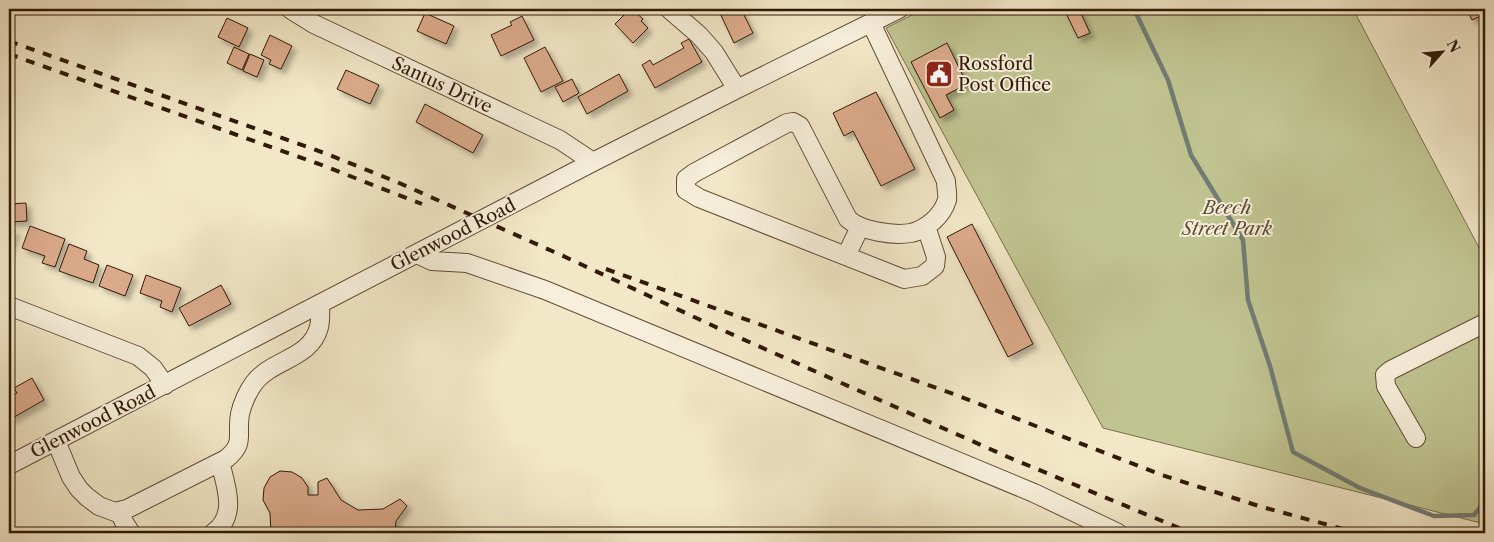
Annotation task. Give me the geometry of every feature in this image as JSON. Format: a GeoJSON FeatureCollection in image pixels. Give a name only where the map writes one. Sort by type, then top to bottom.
{"type":"FeatureCollection","features":[{"type":"Feature","properties":{"kind":"street","name":"Santus Drive"},"geometry":{"type":"LineString","coordinates":[[290,9],[314,24],[560,140],[593,162]]}},
{"type":"Feature","properties":{"kind":"street"},"geometry":{"type":"LineString","coordinates":[[669,9],[699,35],[714,52],[737,89]]}},
{"type":"Feature","properties":{"kind":"street","name":"Glenwood Road"},"geometry":{"type":"LineString","coordinates":[[9,465],[593,162],[899,9]]}},
{"type":"Feature","properties":{"kind":"street"},"geometry":{"type":"LineString","coordinates":[[871,23],[946,181],[947,200],[940,215],[926,226],[911,233],[885,233],[856,226],[848,219],[800,126],[794,122],[787,123],[694,173],[686,179],[686,190],[699,198],[904,279],[922,276],[935,266],[936,257],[926,226]]}},
{"type":"Feature","properties":{"kind":"street"},"geometry":{"type":"LineString","coordinates":[[846,256],[860,227]]}},
{"type":"Feature","properties":{"kind":"street"},"geometry":{"type":"LineString","coordinates":[[417,254],[432,261],[466,263],[545,290],[1034,493],[1118,533]]}},
{"type":"Feature","properties":{"kind":"street"},"geometry":{"type":"LineString","coordinates":[[56,441],[79,490],[99,506],[115,512],[127,509],[220,462],[236,451],[239,442],[240,414],[254,382],[265,372],[301,352],[308,346],[320,324],[320,304]]}},
{"type":"Feature","properties":{"kind":"street"},"geometry":{"type":"LineString","coordinates":[[9,306],[138,356],[154,368],[165,385]]}},
{"type":"Feature","properties":{"kind":"street"},"geometry":{"type":"LineString","coordinates":[[1416,438],[1386,386],[1385,375],[1391,370],[1485,323]]}},
{"type":"Feature","properties":{"kind":"street"},"geometry":{"type":"LineString","coordinates":[[213,533],[225,521],[229,508],[220,462]]}},
{"type":"Feature","properties":{"kind":"street"},"geometry":{"type":"LineString","coordinates":[[119,511],[131,533]]}},
{"type":"Feature","properties":{"kind":"green space","name":"Beech Street Park"},"geometry":{"type":"Polygon","coordinates":[[[924,9],[1353,9],[1485,259],[1485,524],[1103,428],[886,28],[924,9]]]}},
{"type":"Feature","properties":{"kind":"building"},"geometry":{"type":"Polygon","coordinates":[[[630,9],[643,19],[641,21],[648,28],[633,43],[615,24],[630,9]]]}},
{"type":"Feature","properties":{"kind":"building"},"geometry":{"type":"Polygon","coordinates":[[[718,9],[741,9],[753,33],[734,43],[718,9]]]}},
{"type":"Feature","properties":{"kind":"building"},"geometry":{"type":"Polygon","coordinates":[[[1064,9],[1079,9],[1090,33],[1078,38],[1064,9]]]}},
{"type":"Feature","properties":{"kind":"building"},"geometry":{"type":"Polygon","coordinates":[[[1484,9],[1485,14],[1472,20],[1467,10],[1484,9]]]}},
{"type":"Feature","properties":{"kind":"building"},"geometry":{"type":"Polygon","coordinates":[[[425,13],[454,26],[446,44],[417,31],[425,13]]]}},
{"type":"Feature","properties":{"kind":"building"},"geometry":{"type":"Polygon","coordinates":[[[522,16],[534,40],[501,56],[491,35],[512,25],[510,22],[522,16]]]}},
{"type":"Feature","properties":{"kind":"building"},"geometry":{"type":"Polygon","coordinates":[[[227,18],[248,28],[239,47],[218,37],[227,18]]]}},
{"type":"Feature","properties":{"kind":"building"},"geometry":{"type":"Polygon","coordinates":[[[270,35],[292,46],[281,69],[269,64],[271,60],[261,55],[270,35]]]}},
{"type":"Feature","properties":{"kind":"building"},"geometry":{"type":"Polygon","coordinates":[[[689,39],[702,62],[655,88],[642,65],[650,60],[653,65],[684,48],[681,43],[689,39]]]}},
{"type":"Feature","properties":{"kind":"building"},"geometry":{"type":"Polygon","coordinates":[[[947,43],[967,84],[946,95],[954,110],[940,118],[911,62],[947,43]]]}},
{"type":"Feature","properties":{"kind":"building"},"geometry":{"type":"Polygon","coordinates":[[[234,47],[249,54],[242,70],[227,63],[234,47]]]}},
{"type":"Feature","properties":{"kind":"building"},"geometry":{"type":"Polygon","coordinates":[[[545,47],[563,81],[541,92],[524,58],[545,47]]]}},
{"type":"Feature","properties":{"kind":"building"},"geometry":{"type":"Polygon","coordinates":[[[250,54],[264,60],[257,77],[243,71],[250,54]]]}},
{"type":"Feature","properties":{"kind":"building"},"geometry":{"type":"Polygon","coordinates":[[[346,70],[379,85],[370,104],[337,89],[346,70]]]}},
{"type":"Feature","properties":{"kind":"building"},"geometry":{"type":"Polygon","coordinates":[[[619,74],[628,91],[587,114],[578,97],[619,74]]]}},
{"type":"Feature","properties":{"kind":"building"},"geometry":{"type":"Polygon","coordinates":[[[572,79],[579,93],[563,102],[555,87],[572,79]]]}},
{"type":"Feature","properties":{"kind":"building"},"geometry":{"type":"Polygon","coordinates":[[[876,92],[915,169],[881,186],[853,131],[844,136],[833,113],[876,92]]]}},
{"type":"Feature","properties":{"kind":"building"},"geometry":{"type":"Polygon","coordinates":[[[425,104],[483,135],[473,153],[416,122],[425,104]]]}},
{"type":"Feature","properties":{"kind":"building"},"geometry":{"type":"Polygon","coordinates":[[[26,203],[27,221],[9,222],[9,204],[26,203]]]}},
{"type":"Feature","properties":{"kind":"building"},"geometry":{"type":"Polygon","coordinates":[[[972,224],[1033,344],[1008,357],[947,237],[972,224]]]}},
{"type":"Feature","properties":{"kind":"building"},"geometry":{"type":"Polygon","coordinates":[[[30,226],[65,239],[55,267],[42,263],[45,256],[22,248],[30,226]]]}},
{"type":"Feature","properties":{"kind":"building"},"geometry":{"type":"Polygon","coordinates":[[[9,229],[15,231],[9,251],[9,229]]]}},
{"type":"Feature","properties":{"kind":"building"},"geometry":{"type":"Polygon","coordinates":[[[69,244],[87,251],[84,259],[99,265],[93,283],[59,271],[69,244]]]}},
{"type":"Feature","properties":{"kind":"building"},"geometry":{"type":"Polygon","coordinates":[[[107,265],[133,275],[125,296],[99,286],[107,265]]]}},
{"type":"Feature","properties":{"kind":"building"},"geometry":{"type":"Polygon","coordinates":[[[146,275],[181,288],[172,312],[160,307],[162,301],[140,293],[146,275]]]}},
{"type":"Feature","properties":{"kind":"building"},"geometry":{"type":"Polygon","coordinates":[[[221,285],[231,304],[189,326],[179,308],[221,285]]]}},
{"type":"Feature","properties":{"kind":"building"},"geometry":{"type":"Polygon","coordinates":[[[32,378],[44,400],[9,420],[9,397],[17,393],[14,388],[32,378]]]}},
{"type":"Feature","properties":{"kind":"building"},"geometry":{"type":"Polygon","coordinates":[[[280,471],[292,472],[302,478],[308,487],[308,495],[318,495],[318,482],[327,478],[341,500],[358,510],[383,509],[400,499],[407,506],[396,521],[395,533],[271,533],[270,513],[263,500],[264,488],[270,477],[280,471]]]}},
{"type":"Feature","properties":{"kind":"waterway"},"geometry":{"type":"LineString","coordinates":[[1134,9],[1168,80],[1191,155],[1243,240],[1248,300],[1270,366],[1293,452],[1360,488],[1434,516],[1474,515],[1485,501]]}},
{"type":"Feature","properties":{"kind":"railway"},"geometry":{"type":"LineString","coordinates":[[9,41],[327,154],[397,182],[1008,457],[1191,533]]}},
{"type":"Feature","properties":{"kind":"railway"},"geometry":{"type":"LineString","coordinates":[[9,54],[319,164],[422,204]]}},
{"type":"Feature","properties":{"kind":"railway"},"geometry":{"type":"LineString","coordinates":[[606,269],[956,395],[1162,475],[1262,507],[1358,533]]}},
{"type":"Feature","properties":{"kind":"place","name":"Rossford Post Office"},"geometry":{"type":"Point","coordinates":[939,74]}}]}
